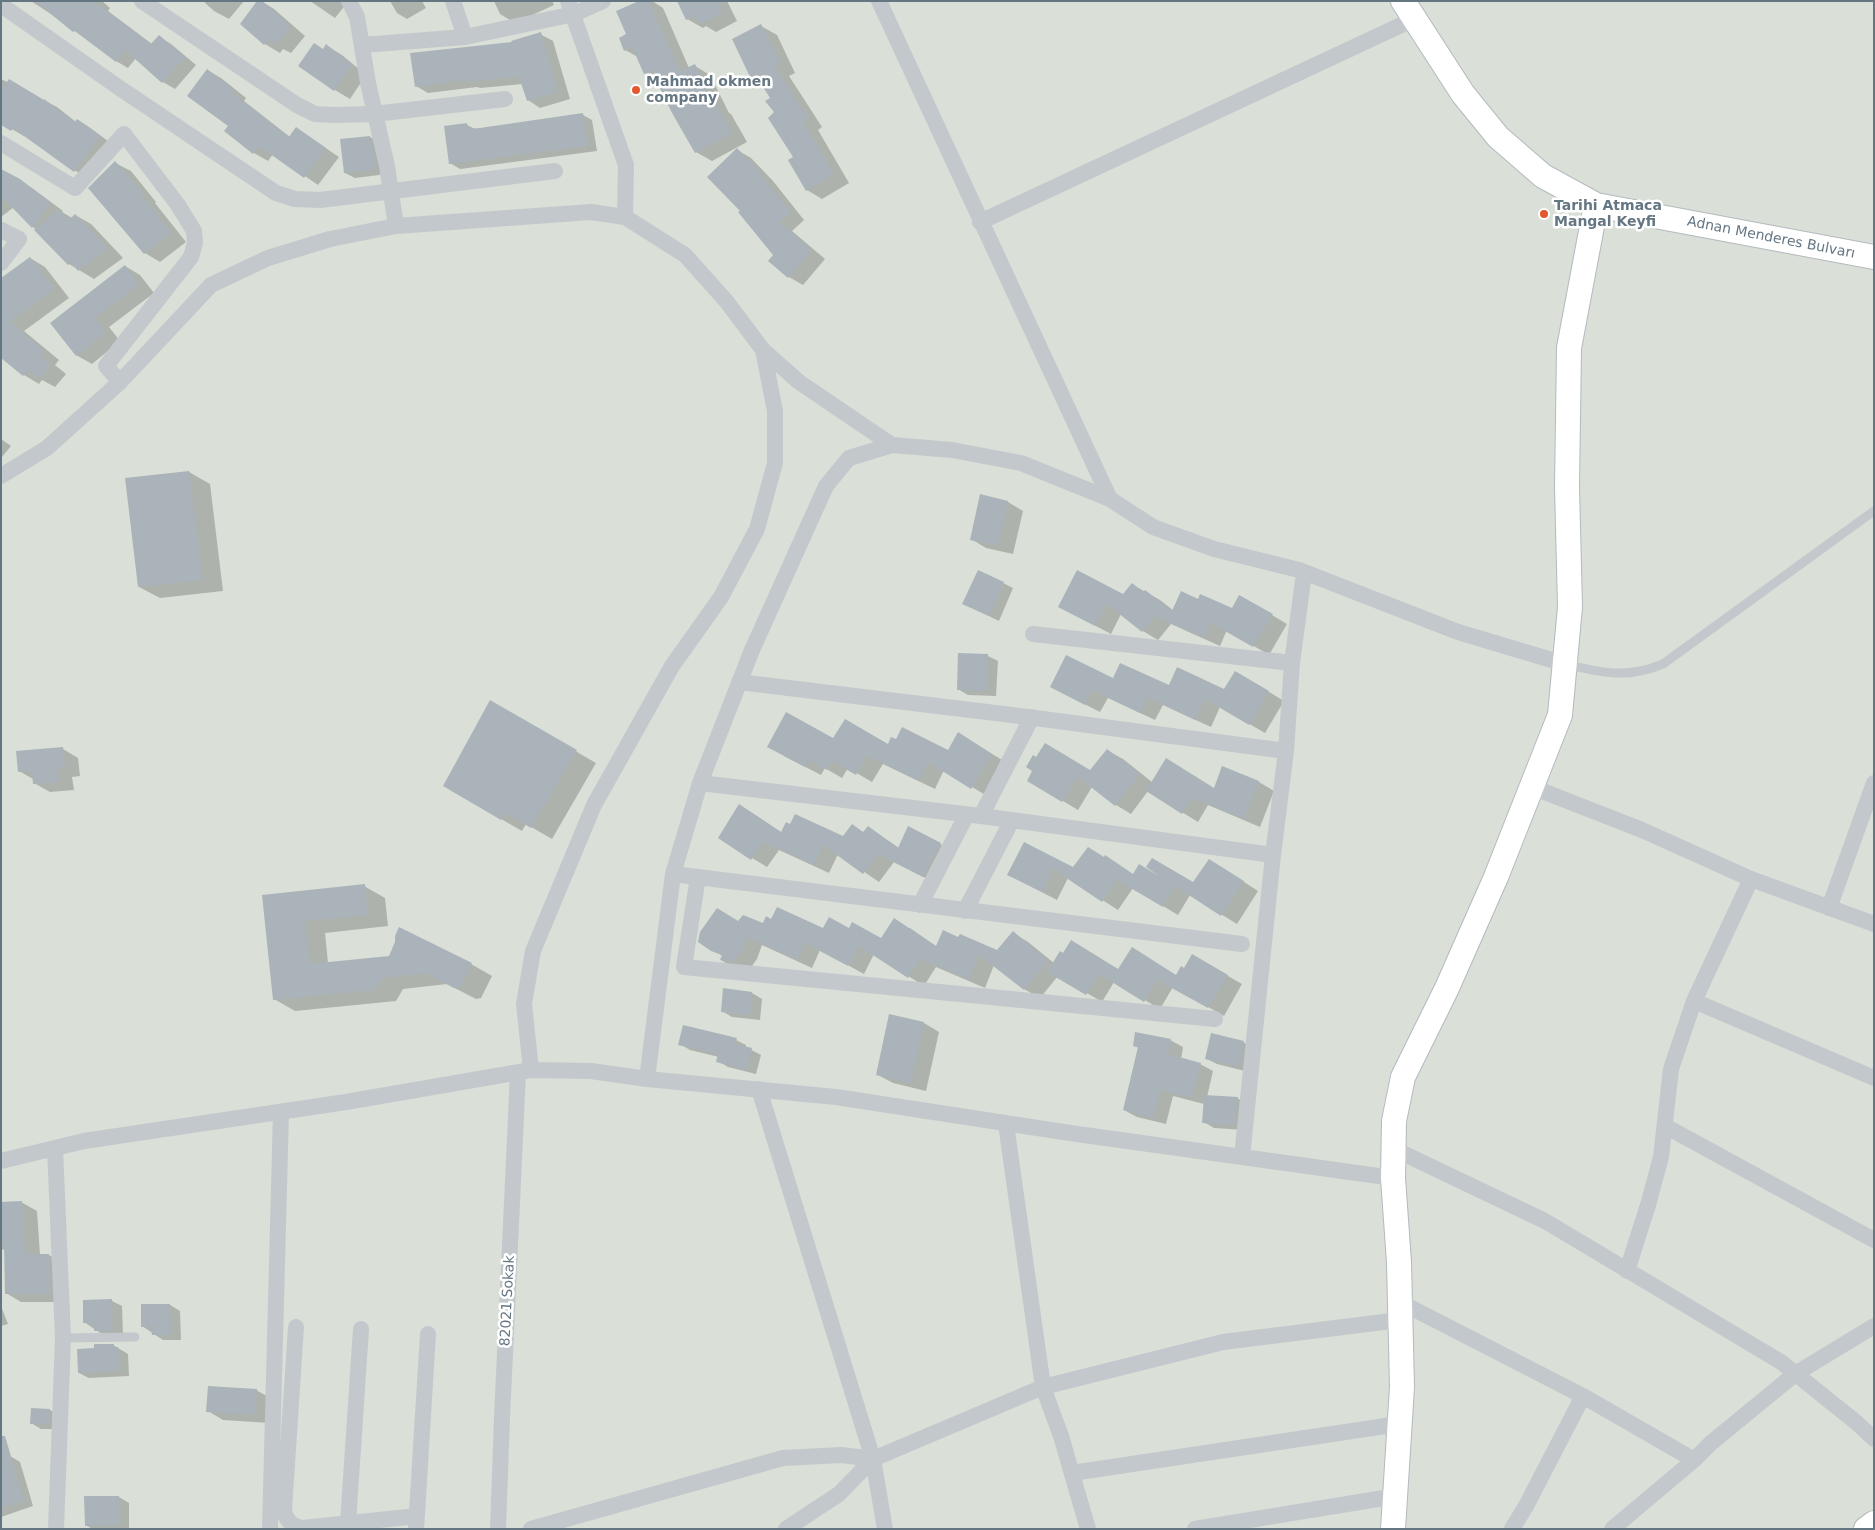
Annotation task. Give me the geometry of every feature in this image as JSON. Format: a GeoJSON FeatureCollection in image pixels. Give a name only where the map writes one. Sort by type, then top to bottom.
{"type":"FeatureCollection","features":[{"type":"Feature","properties":{"kind":"main road","name":"Adnan Menderes Bulvarı"},"geometry":{"type":"LineString","coordinates":[[1408,10],[1463,94],[1498,137],[1543,176],[1596,205],[1874,257]]}},
{"type":"Feature","properties":{"kind":"main road"},"geometry":{"type":"LineString","coordinates":[[1393,1529],[1402,1387],[1393,1178],[1394,1121],[1404,1078],[1447,988],[1496,877],[1560,715],[1570,606],[1567,486],[1569,348],[1596,205]]}},
{"type":"Feature","properties":{"kind":"main road"},"geometry":{"type":"LineString","coordinates":[[1866,1529],[1874,1523]]}},
{"type":"Feature","properties":{"kind":"street"},"geometry":{"type":"LineString","coordinates":[[142,1],[297,105],[315,114],[374,114],[505,99]]}},
{"type":"Feature","properties":{"kind":"street"},"geometry":{"type":"LineString","coordinates":[[350,1],[357,16],[374,114],[387,166],[396,226]]}},
{"type":"Feature","properties":{"kind":"street"},"geometry":{"type":"LineString","coordinates":[[452,1],[465,37]]}},
{"type":"Feature","properties":{"kind":"street"},"geometry":{"type":"LineString","coordinates":[[362,45],[465,37],[603,1]]}},
{"type":"Feature","properties":{"kind":"street"},"geometry":{"type":"LineString","coordinates":[[879,1],[980,222],[1110,498]]}},
{"type":"Feature","properties":{"kind":"street"},"geometry":{"type":"LineString","coordinates":[[1,5],[121,89],[276,193],[295,199],[320,200],[555,171]]}},
{"type":"Feature","properties":{"kind":"street"},"geometry":{"type":"LineString","coordinates":[[571,8],[626,165],[625,217]]}},
{"type":"Feature","properties":{"kind":"street"},"geometry":{"type":"LineString","coordinates":[[980,222],[1408,10]]}},
{"type":"Feature","properties":{"kind":"street"},"geometry":{"type":"LineString","coordinates":[[1,143],[75,188],[124,134],[178,205],[194,231],[195,243],[191,257],[106,366],[120,382]]}},
{"type":"Feature","properties":{"kind":"street"},"geometry":{"type":"LineString","coordinates":[[1,476],[46,448],[120,382],[211,285],[268,258],[330,239],[396,226],[592,212],[625,217],[686,255],[727,302],[763,350],[799,382],[892,445]]}},
{"type":"Feature","properties":{"kind":"street"},"geometry":{"type":"LineString","coordinates":[[1,230],[19,239],[1,263]]}},
{"type":"Feature","properties":{"kind":"street","name":"82021 Sokak"},"geometry":{"type":"LineString","coordinates":[[498,1529],[524,1072],[524,1004],[533,951],[594,805],[672,666],[720,597],[757,529],[775,463],[775,411],[763,350]]}},
{"type":"Feature","properties":{"kind":"street"},"geometry":{"type":"LineString","coordinates":[[647,1079],[673,874],[700,783],[739,682],[826,486],[849,458],[892,445],[952,450],[1021,463],[1110,498],[1153,527],[1214,549],[1304,572],[1458,632],[1565,664]]}},
{"type":"Feature","properties":{"kind":"street"},"geometry":{"type":"LineString","coordinates":[[1242,1157],[1273,855],[1286,752],[1292,663],[1304,572]]}},
{"type":"Feature","properties":{"kind":"street"},"geometry":{"type":"LineString","coordinates":[[1033,634],[1292,663]]}},
{"type":"Feature","properties":{"kind":"street"},"geometry":{"type":"LineString","coordinates":[[739,682],[1032,717],[1286,752]]}},
{"type":"Feature","properties":{"kind":"street"},"geometry":{"type":"LineString","coordinates":[[920,905],[1032,717]]}},
{"type":"Feature","properties":{"kind":"street"},"geometry":{"type":"LineString","coordinates":[[700,783],[974,815],[1273,855]]}},
{"type":"Feature","properties":{"kind":"street"},"geometry":{"type":"LineString","coordinates":[[1829,908],[1874,783]]}},
{"type":"Feature","properties":{"kind":"street"},"geometry":{"type":"LineString","coordinates":[[1532,787],[1642,830],[1751,879],[1874,924]]}},
{"type":"Feature","properties":{"kind":"street"},"geometry":{"type":"LineString","coordinates":[[965,911],[1012,820]]}},
{"type":"Feature","properties":{"kind":"street"},"geometry":{"type":"LineString","coordinates":[[673,874],[1242,944]]}},
{"type":"Feature","properties":{"kind":"street"},"geometry":{"type":"LineString","coordinates":[[698,877],[684,967],[1215,1019]]}},
{"type":"Feature","properties":{"kind":"street"},"geometry":{"type":"LineString","coordinates":[[1627,1271],[1661,1157],[1671,1069],[1694,1001],[1751,879]]}},
{"type":"Feature","properties":{"kind":"street"},"geometry":{"type":"LineString","coordinates":[[1694,1001],[1874,1078]]}},
{"type":"Feature","properties":{"kind":"street"},"geometry":{"type":"LineString","coordinates":[[1,1161],[84,1141],[281,1112],[524,1072],[591,1071],[647,1079],[836,1097],[1006,1124],[1393,1178]]}},
{"type":"Feature","properties":{"kind":"street"},"geometry":{"type":"LineString","coordinates":[[759,1089],[873,1459],[886,1529]]}},
{"type":"Feature","properties":{"kind":"street"},"geometry":{"type":"LineString","coordinates":[[270,1529],[281,1112]]}},
{"type":"Feature","properties":{"kind":"street"},"geometry":{"type":"LineString","coordinates":[[1006,1124],[1043,1387],[1061,1436],[1088,1529]]}},
{"type":"Feature","properties":{"kind":"street"},"geometry":{"type":"LineString","coordinates":[[1665,1126],[1874,1240]]}},
{"type":"Feature","properties":{"kind":"street"},"geometry":{"type":"LineString","coordinates":[[55,1148],[63,1338],[56,1529]]}},
{"type":"Feature","properties":{"kind":"street"},"geometry":{"type":"LineString","coordinates":[[1394,1150],[1545,1222],[1781,1362],[1857,1422],[1874,1439]]}},
{"type":"Feature","properties":{"kind":"street"},"geometry":{"type":"LineString","coordinates":[[786,1529],[839,1494],[873,1459],[1043,1387],[1222,1342],[1400,1311],[1583,1396],[1694,1460]]}},
{"type":"Feature","properties":{"kind":"street"},"geometry":{"type":"LineString","coordinates":[[1612,1529],[1694,1460],[1711,1443],[1796,1374],[1874,1326]]}},
{"type":"Feature","properties":{"kind":"street"},"geometry":{"type":"LineString","coordinates":[[296,1327],[285,1514],[289,1522],[303,1528],[348,1523],[416,1522],[428,1334]]}},
{"type":"Feature","properties":{"kind":"street"},"geometry":{"type":"LineString","coordinates":[[348,1523],[361,1329]]}},
{"type":"Feature","properties":{"kind":"street"},"geometry":{"type":"LineString","coordinates":[[1512,1529],[1526,1506],[1583,1396]]}},
{"type":"Feature","properties":{"kind":"street"},"geometry":{"type":"LineString","coordinates":[[1072,1473],[1399,1424]]}},
{"type":"Feature","properties":{"kind":"street"},"geometry":{"type":"LineString","coordinates":[[531,1529],[783,1458],[842,1454],[873,1459]]}},
{"type":"Feature","properties":{"kind":"street"},"geometry":{"type":"LineString","coordinates":[[1196,1529],[1396,1496]]}},
{"type":"Feature","properties":{"kind":"lane"},"geometry":{"type":"LineString","coordinates":[[1565,664],[1616,674],[1640,672],[1663,664],[1874,511]]}},
{"type":"Feature","properties":{"kind":"lane"},"geometry":{"type":"LineString","coordinates":[[63,1338],[134,1337]]}},
{"type":"Feature","properties":{"kind":"shaded area"},"geometry":{"type":"Polygon","coordinates":[[[1,1],[1874,1],[1874,1529],[1,1529],[1,1]]]}},
{"type":"Feature","properties":{"kind":"building"},"geometry":{"type":"Polygon","coordinates":[[[35,1],[94,1],[151,44],[159,35],[185,57],[162,83],[125,50],[116,62],[75,31],[73,32],[35,1]]]}},
{"type":"Feature","properties":{"kind":"building"},"geometry":{"type":"Polygon","coordinates":[[[257,1],[262,1],[291,27],[275,45],[268,40],[264,45],[240,24],[257,1]]]}},
{"type":"Feature","properties":{"kind":"building"},"geometry":{"type":"Polygon","coordinates":[[[639,1],[649,1],[680,71],[695,64],[714,105],[716,104],[732,133],[695,153],[672,113],[652,71],[644,74],[632,47],[624,51],[619,38],[626,34],[616,11],[639,1]]]}},
{"type":"Feature","properties":{"kind":"building"},"geometry":{"type":"Polygon","coordinates":[[[677,1],[726,1],[719,5],[723,13],[700,24],[696,16],[686,20],[677,1]]]}},
{"type":"Feature","properties":{"kind":"building"},"geometry":{"type":"Polygon","coordinates":[[[761,24],[781,64],[775,67],[808,118],[803,121],[834,174],[806,191],[788,160],[793,157],[768,118],[774,112],[765,101],[770,98],[756,76],[751,79],[732,39],[761,24]]]}},
{"type":"Feature","properties":{"kind":"building"},"geometry":{"type":"Polygon","coordinates":[[[541,32],[558,92],[527,101],[519,77],[467,82],[466,80],[415,87],[410,53],[512,42],[541,32]]]}},
{"type":"Feature","properties":{"kind":"building"},"geometry":{"type":"Polygon","coordinates":[[[314,43],[323,49],[326,44],[352,65],[334,91],[298,66],[314,43]]]}},
{"type":"Feature","properties":{"kind":"building"},"geometry":{"type":"Polygon","coordinates":[[[207,69],[233,89],[231,92],[289,137],[296,127],[326,148],[304,178],[259,146],[253,154],[224,131],[228,126],[187,96],[207,69]]]}},
{"type":"Feature","properties":{"kind":"building"},"geometry":{"type":"Polygon","coordinates":[[[9,79],[44,99],[75,122],[77,119],[100,136],[74,172],[13,128],[11,131],[1,125],[1,91],[9,79]]]}},
{"type":"Feature","properties":{"kind":"building"},"geometry":{"type":"Polygon","coordinates":[[[583,113],[588,146],[449,164],[444,126],[467,123],[468,129],[480,128],[583,113]]]}},
{"type":"Feature","properties":{"kind":"building"},"geometry":{"type":"Polygon","coordinates":[[[370,136],[377,169],[344,173],[340,139],[370,136]]]}},
{"type":"Feature","properties":{"kind":"building"},"geometry":{"type":"Polygon","coordinates":[[[737,148],[760,172],[791,212],[779,222],[812,250],[788,278],[768,261],[773,255],[738,212],[740,211],[707,177],[737,148]]]}},
{"type":"Feature","properties":{"kind":"building"},"geometry":{"type":"Polygon","coordinates":[[[115,161],[142,192],[141,194],[171,233],[144,254],[88,188],[115,161]]]}},
{"type":"Feature","properties":{"kind":"building"},"geometry":{"type":"Polygon","coordinates":[[[1,169],[20,179],[51,203],[32,228],[1,196],[1,169]]]}},
{"type":"Feature","properties":{"kind":"building"},"geometry":{"type":"Polygon","coordinates":[[[59,209],[69,220],[75,214],[108,248],[78,271],[71,262],[68,265],[34,230],[59,209]]]}},
{"type":"Feature","properties":{"kind":"building"},"geometry":{"type":"Polygon","coordinates":[[[30,257],[54,289],[10,322],[44,350],[40,356],[51,365],[39,379],[28,370],[23,376],[1,358],[1,278],[30,257]]]}},
{"type":"Feature","properties":{"kind":"building"},"geometry":{"type":"Polygon","coordinates":[[[125,265],[139,284],[95,318],[106,332],[76,356],[50,323],[125,265]]]}},
{"type":"Feature","properties":{"kind":"building"},"geometry":{"type":"Polygon","coordinates":[[[189,471],[203,580],[138,587],[125,478],[189,471]]]}},
{"type":"Feature","properties":{"kind":"building"},"geometry":{"type":"Polygon","coordinates":[[[980,494],[1008,501],[998,546],[970,540],[980,494]]]}},
{"type":"Feature","properties":{"kind":"building"},"geometry":{"type":"Polygon","coordinates":[[[978,570],[1004,582],[989,616],[962,604],[978,570]]]}},
{"type":"Feature","properties":{"kind":"building"},"geometry":{"type":"Polygon","coordinates":[[[1077,570],[1123,594],[1132,583],[1143,592],[1145,590],[1172,611],[1181,591],[1198,599],[1200,594],[1232,608],[1239,595],[1273,614],[1253,647],[1211,623],[1204,638],[1155,616],[1142,632],[1107,604],[1095,626],[1058,607],[1077,570]]]}},
{"type":"Feature","properties":{"kind":"building"},"geometry":{"type":"Polygon","coordinates":[[[958,653],[988,654],[987,691],[957,690],[958,653]]]}},
{"type":"Feature","properties":{"kind":"building"},"geometry":{"type":"Polygon","coordinates":[[[1066,655],[1113,678],[1120,663],[1169,685],[1177,667],[1224,689],[1235,671],[1269,691],[1249,725],[1205,699],[1195,720],[1147,697],[1140,713],[1092,690],[1085,705],[1050,687],[1066,655]]]}},
{"type":"Feature","properties":{"kind":"building"},"geometry":{"type":"Polygon","coordinates":[[[490,700],[577,750],[531,828],[505,813],[501,820],[443,786],[490,700]]]}},
{"type":"Feature","properties":{"kind":"building"},"geometry":{"type":"Polygon","coordinates":[[[786,712],[833,738],[845,719],[888,744],[891,737],[896,739],[902,727],[948,750],[958,732],[992,754],[971,789],[928,762],[919,781],[867,756],[856,775],[832,761],[827,770],[809,760],[805,767],[767,747],[786,712]]]}},
{"type":"Feature","properties":{"kind":"building"},"geometry":{"type":"Polygon","coordinates":[[[1045,743],[1090,770],[1107,749],[1140,774],[1115,806],[1078,777],[1062,802],[1027,781],[1032,771],[1026,767],[1033,755],[1036,757],[1045,743]]]}},
{"type":"Feature","properties":{"kind":"building"},"geometry":{"type":"Polygon","coordinates":[[[63,747],[65,768],[58,768],[59,782],[33,784],[32,771],[18,772],[16,751],[63,747]]]}},
{"type":"Feature","properties":{"kind":"building"},"geometry":{"type":"Polygon","coordinates":[[[1166,758],[1214,788],[1222,766],[1259,781],[1244,819],[1192,798],[1182,814],[1146,791],[1166,758]]]}},
{"type":"Feature","properties":{"kind":"building"},"geometry":{"type":"Polygon","coordinates":[[[739,804],[781,832],[786,822],[790,824],[795,814],[843,836],[852,824],[863,832],[868,826],[898,848],[908,826],[941,843],[923,877],[878,854],[863,874],[823,845],[814,865],[763,842],[751,860],[718,838],[739,804]]]}},
{"type":"Feature","properties":{"kind":"building"},"geometry":{"type":"Polygon","coordinates":[[[1024,842],[1073,867],[1088,847],[1104,857],[1105,855],[1133,874],[1139,864],[1159,876],[1146,867],[1152,858],[1193,882],[1209,859],[1244,881],[1221,916],[1175,886],[1163,907],[1117,880],[1102,902],[1053,869],[1042,892],[1007,875],[1024,842]]]}},
{"type":"Feature","properties":{"kind":"building"},"geometry":{"type":"Polygon","coordinates":[[[365,884],[368,915],[305,921],[309,964],[389,956],[399,927],[472,963],[460,987],[454,988],[425,973],[382,978],[376,990],[273,1000],[262,895],[365,884]]]}},
{"type":"Feature","properties":{"kind":"building"},"geometry":{"type":"Polygon","coordinates":[[[777,907],[823,928],[829,917],[849,928],[852,922],[881,938],[894,918],[936,946],[943,930],[958,937],[960,934],[997,950],[1013,931],[1048,961],[1024,990],[979,955],[969,980],[920,959],[908,978],[859,946],[848,966],[805,943],[797,960],[747,937],[742,950],[734,962],[720,960],[722,955],[711,951],[698,942],[700,932],[717,908],[738,921],[743,915],[763,923],[766,916],[771,919],[777,907]]]}},
{"type":"Feature","properties":{"kind":"building"},"geometry":{"type":"Polygon","coordinates":[[[1071,940],[1118,969],[1132,947],[1176,975],[1181,966],[1184,968],[1192,954],[1228,975],[1208,1008],[1157,980],[1144,1002],[1099,974],[1086,995],[1047,972],[1060,951],[1063,953],[1071,940]]]}},
{"type":"Feature","properties":{"kind":"building"},"geometry":{"type":"Polygon","coordinates":[[[723,988],[752,992],[750,1015],[721,1012],[723,988]]]}},
{"type":"Feature","properties":{"kind":"building"},"geometry":{"type":"Polygon","coordinates":[[[889,1014],[924,1022],[911,1083],[876,1075],[889,1014]]]}},
{"type":"Feature","properties":{"kind":"building"},"geometry":{"type":"Polygon","coordinates":[[[683,1025],[737,1038],[735,1044],[752,1048],[746,1070],[716,1062],[718,1054],[678,1045],[683,1025]]]}},
{"type":"Feature","properties":{"kind":"building"},"geometry":{"type":"Polygon","coordinates":[[[1135,1032],[1171,1039],[1168,1054],[1201,1063],[1192,1098],[1160,1090],[1153,1118],[1123,1110],[1138,1047],[1133,1046],[1135,1032]]]}},
{"type":"Feature","properties":{"kind":"building"},"geometry":{"type":"Polygon","coordinates":[[[1211,1033],[1244,1041],[1239,1067],[1205,1059],[1211,1033]]]}},
{"type":"Feature","properties":{"kind":"building"},"geometry":{"type":"Polygon","coordinates":[[[1204,1095],[1238,1097],[1235,1125],[1202,1123],[1204,1095]]]}},
{"type":"Feature","properties":{"kind":"building"},"geometry":{"type":"Polygon","coordinates":[[[22,1201],[25,1254],[49,1254],[51,1294],[5,1294],[4,1240],[1,1240],[1,1202],[22,1201]]]}},
{"type":"Feature","properties":{"kind":"building"},"geometry":{"type":"Polygon","coordinates":[[[112,1299],[113,1331],[94,1331],[94,1323],[83,1323],[83,1300],[112,1299]]]}},
{"type":"Feature","properties":{"kind":"building"},"geometry":{"type":"Polygon","coordinates":[[[141,1304],[170,1304],[171,1335],[152,1335],[151,1327],[141,1327],[141,1304]]]}},
{"type":"Feature","properties":{"kind":"building"},"geometry":{"type":"Polygon","coordinates":[[[94,1344],[114,1344],[114,1347],[118,1347],[120,1371],[78,1373],[77,1349],[94,1348],[94,1344]]]}},
{"type":"Feature","properties":{"kind":"building"},"geometry":{"type":"Polygon","coordinates":[[[208,1386],[257,1389],[255,1415],[206,1412],[208,1386]]]}},
{"type":"Feature","properties":{"kind":"building"},"geometry":{"type":"Polygon","coordinates":[[[31,1408],[50,1409],[50,1424],[30,1424],[31,1408]]]}},
{"type":"Feature","properties":{"kind":"building"},"geometry":{"type":"Polygon","coordinates":[[[1,1436],[5,1436],[24,1501],[1,1508],[1,1436]]]}},
{"type":"Feature","properties":{"kind":"building"},"geometry":{"type":"Polygon","coordinates":[[[84,1496],[119,1496],[120,1525],[85,1526],[84,1496]]]}},
{"type":"Feature","properties":{"kind":"place","name":"Mahmad okmen company"},"geometry":{"type":"Point","coordinates":[636,90]}},
{"type":"Feature","properties":{"kind":"place","name":"Tarihi Atmaca Mangal Keyfi"},"geometry":{"type":"Point","coordinates":[1544,214]}}]}
